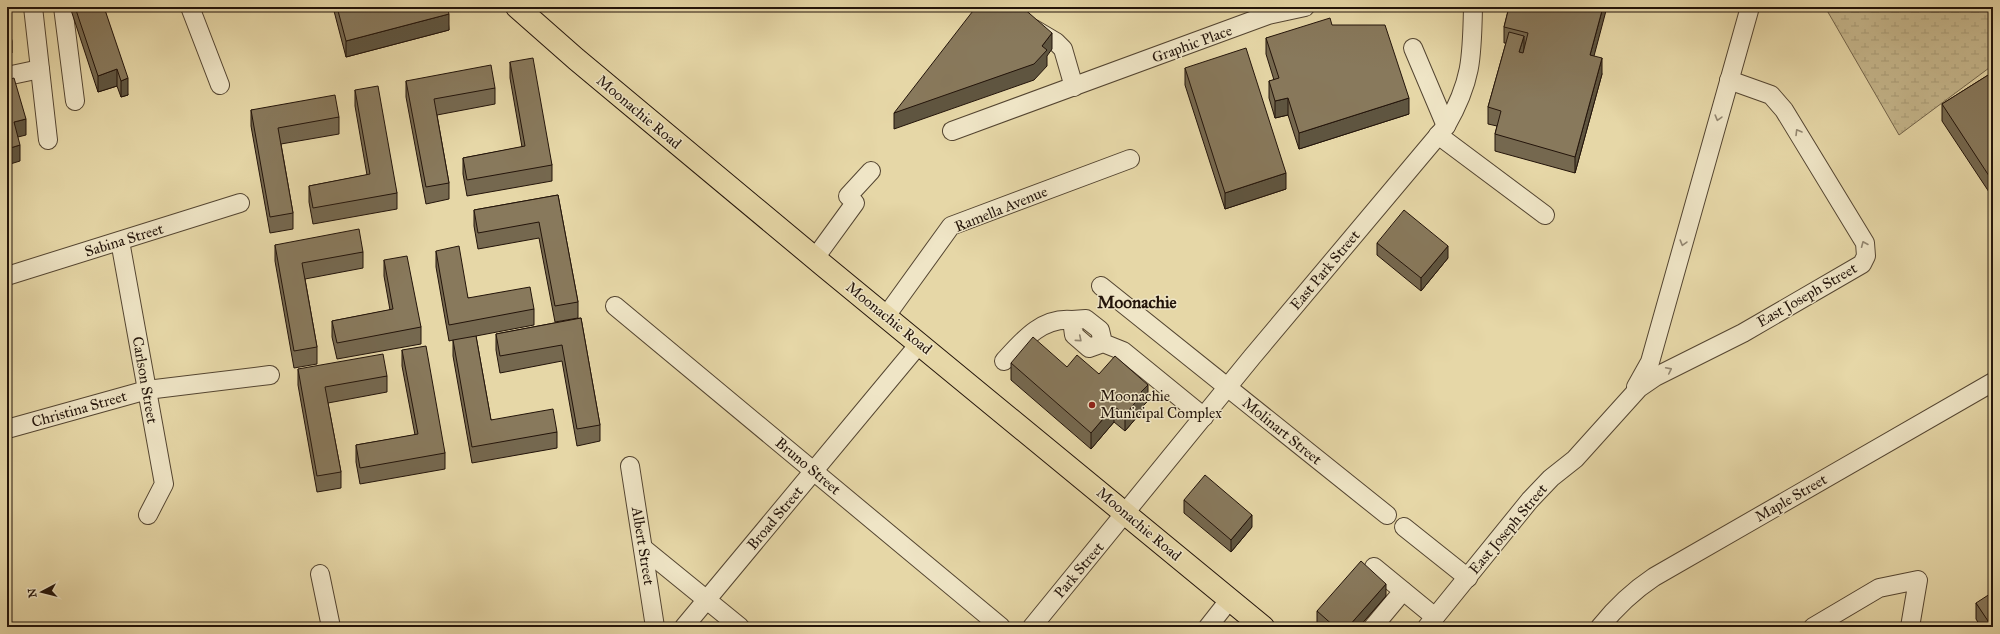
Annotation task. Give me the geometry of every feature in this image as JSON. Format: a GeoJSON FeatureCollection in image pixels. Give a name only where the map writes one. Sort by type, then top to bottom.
{"type":"FeatureCollection","features":[{"type":"Feature","properties":{"kind":"main road","name":"Moonachie Road"},"geometry":{"type":"LineString","coordinates":[[517,7],[576,59],[815,258],[1264,627]]}},
{"type":"Feature","properties":{"kind":"street"},"geometry":{"type":"LineString","coordinates":[[33,7],[48,140]]}},
{"type":"Feature","properties":{"kind":"street"},"geometry":{"type":"LineString","coordinates":[[63,7],[75,100]]}},
{"type":"Feature","properties":{"kind":"street"},"geometry":{"type":"LineString","coordinates":[[190,7],[220,85]]}},
{"type":"Feature","properties":{"kind":"street","name":"Graphic Place"},"geometry":{"type":"LineString","coordinates":[[952,131],[1268,15],[1305,7]]}},
{"type":"Feature","properties":{"kind":"street","name":"East Park Street"},"geometry":{"type":"LineString","coordinates":[[1126,513],[1228,387],[1442,131],[1458,105],[1466,85],[1472,45],[1472,7]]}},
{"type":"Feature","properties":{"kind":"street","name":"East Joseph Street"},"geometry":{"type":"LineString","coordinates":[[1431,622],[1530,500],[1551,478],[1575,459],[1627,401],[1640,382],[1650,362],[1750,7]]}},
{"type":"Feature","properties":{"kind":"street"},"geometry":{"type":"LineString","coordinates":[[1034,29],[1056,42],[1063,49],[1074,87]]}},
{"type":"Feature","properties":{"kind":"street"},"geometry":{"type":"LineString","coordinates":[[1413,48],[1442,131],[1546,214]]}},
{"type":"Feature","properties":{"kind":"street"},"geometry":{"type":"LineString","coordinates":[[7,76],[40,69]]}},
{"type":"Feature","properties":{"kind":"street","name":"East Joseph Street"},"geometry":{"type":"LineString","coordinates":[[1627,401],[1655,377],[1743,333],[1862,264],[1866,256],[1865,243],[1784,110],[1771,95],[1729,80]]}},
{"type":"Feature","properties":{"kind":"street","name":"Ramella Avenue"},"geometry":{"type":"LineString","coordinates":[[886,316],[951,226],[1130,159]]}},
{"type":"Feature","properties":{"kind":"street"},"geometry":{"type":"LineString","coordinates":[[815,258],[855,203],[848,196],[871,171]]}},
{"type":"Feature","properties":{"kind":"street","name":"Sabina Street"},"geometry":{"type":"LineString","coordinates":[[7,276],[240,203]]}},
{"type":"Feature","properties":{"kind":"street","name":"Carlson Street"},"geometry":{"type":"LineString","coordinates":[[120,241],[164,484],[148,516]]}},
{"type":"Feature","properties":{"kind":"street","name":"Molinart Street"},"geometry":{"type":"LineString","coordinates":[[1101,286],[1387,515]]}},
{"type":"Feature","properties":{"kind":"street","name":"Bruno Street"},"geometry":{"type":"LineString","coordinates":[[615,306],[1001,627]]}},
{"type":"Feature","properties":{"kind":"street"},"geometry":{"type":"LineString","coordinates":[[1004,361],[1023,339],[1048,323],[1060,319],[1086,319],[1100,330],[1103,343],[1123,352],[1204,417]]}},
{"type":"Feature","properties":{"kind":"street","name":"Broad Street"},"geometry":{"type":"LineString","coordinates":[[684,627],[920,343]]}},
{"type":"Feature","properties":{"kind":"street","name":"Christina Street"},"geometry":{"type":"LineString","coordinates":[[7,429],[147,390],[270,376]]}},
{"type":"Feature","properties":{"kind":"street","name":"Maple Street"},"geometry":{"type":"LineString","coordinates":[[1600,627],[1618,605],[1636,589],[1654,577],[1993,382]]}},
{"type":"Feature","properties":{"kind":"street","name":"Albert Street"},"geometry":{"type":"LineString","coordinates":[[630,466],[656,627]]}},
{"type":"Feature","properties":{"kind":"street","name":"Park Street"},"geometry":{"type":"LineString","coordinates":[[1032,627],[1126,513]]}},
{"type":"Feature","properties":{"kind":"street"},"geometry":{"type":"LineString","coordinates":[[1404,527],[1468,578]]}},
{"type":"Feature","properties":{"kind":"street"},"geometry":{"type":"LineString","coordinates":[[643,548],[740,627]]}},
{"type":"Feature","properties":{"kind":"street"},"geometry":{"type":"LineString","coordinates":[[1374,567],[1402,591],[1431,622]]}},
{"type":"Feature","properties":{"kind":"street"},"geometry":{"type":"LineString","coordinates":[[320,574],[331,627]]}},
{"type":"Feature","properties":{"kind":"street"},"geometry":{"type":"LineString","coordinates":[[1813,627],[1879,588],[1918,580],[1910,627]]}},
{"type":"Feature","properties":{"kind":"street"},"geometry":{"type":"LineString","coordinates":[[1373,627],[1402,591]]}},
{"type":"Feature","properties":{"kind":"street"},"geometry":{"type":"LineString","coordinates":[[1208,627],[1230,599]]}},
{"type":"Feature","properties":{"kind":"green space"},"geometry":{"type":"Polygon","coordinates":[[[1825,7],[1993,7],[1993,65],[1899,135],[1825,7]]]}},
{"type":"Feature","properties":{"kind":"building"},"geometry":{"type":"Polygon","coordinates":[[[75,7],[104,7],[128,78],[121,81],[117,69],[98,76],[75,7]]]}},
{"type":"Feature","properties":{"kind":"building"},"geometry":{"type":"Polygon","coordinates":[[[337,7],[447,7],[449,14],[346,41],[337,7]]]}},
{"type":"Feature","properties":{"kind":"building"},"geometry":{"type":"Polygon","coordinates":[[[976,7],[1022,7],[1052,33],[1042,46],[1047,50],[1034,64],[894,113],[976,7]]]}},
{"type":"Feature","properties":{"kind":"building"},"geometry":{"type":"Polygon","coordinates":[[[1509,7],[1603,7],[1590,55],[1602,58],[1575,157],[1495,134],[1501,111],[1488,107],[1509,32],[1524,36],[1519,52],[1523,53],[1528,33],[1504,27],[1509,7]]]}},
{"type":"Feature","properties":{"kind":"building"},"geometry":{"type":"Polygon","coordinates":[[[1330,18],[1332,25],[1385,25],[1409,98],[1299,133],[1288,98],[1275,101],[1269,81],[1279,78],[1266,38],[1330,18]]]}},
{"type":"Feature","properties":{"kind":"building"},"geometry":{"type":"Polygon","coordinates":[[[7,19],[12,41],[7,42],[7,19]]]}},
{"type":"Feature","properties":{"kind":"building"},"geometry":{"type":"Polygon","coordinates":[[[1246,48],[1286,173],[1225,193],[1185,68],[1246,48]]]}},
{"type":"Feature","properties":{"kind":"building"},"geometry":{"type":"Polygon","coordinates":[[[533,58],[552,165],[467,180],[463,158],[525,146],[510,62],[533,58]]]}},
{"type":"Feature","properties":{"kind":"building"},"geometry":{"type":"Polygon","coordinates":[[[491,65],[495,88],[434,99],[449,183],[426,187],[406,81],[491,65]]]}},
{"type":"Feature","properties":{"kind":"building"},"geometry":{"type":"Polygon","coordinates":[[[1993,72],[1993,182],[1942,104],[1993,72]]]}},
{"type":"Feature","properties":{"kind":"building"},"geometry":{"type":"Polygon","coordinates":[[[14,78],[26,119],[14,122],[20,145],[7,149],[7,80],[14,78]]]}},
{"type":"Feature","properties":{"kind":"building"},"geometry":{"type":"Polygon","coordinates":[[[378,86],[397,193],[313,208],[309,186],[370,174],[355,90],[378,86]]]}},
{"type":"Feature","properties":{"kind":"building"},"geometry":{"type":"Polygon","coordinates":[[[335,95],[339,117],[278,128],[293,213],[270,217],[251,110],[335,95]]]}},
{"type":"Feature","properties":{"kind":"building"},"geometry":{"type":"Polygon","coordinates":[[[558,195],[578,302],[555,306],[539,222],[478,233],[474,210],[558,195]]]}},
{"type":"Feature","properties":{"kind":"building"},"geometry":{"type":"Polygon","coordinates":[[[1404,210],[1448,246],[1421,278],[1377,243],[1404,210]]]}},
{"type":"Feature","properties":{"kind":"building"},"geometry":{"type":"Polygon","coordinates":[[[359,229],[363,252],[302,263],[317,347],[294,351],[275,245],[359,229]]]}},
{"type":"Feature","properties":{"kind":"building"},"geometry":{"type":"Polygon","coordinates":[[[459,246],[468,298],[530,287],[534,309],[449,325],[436,251],[459,246]]]}},
{"type":"Feature","properties":{"kind":"building"},"geometry":{"type":"Polygon","coordinates":[[[407,256],[421,327],[337,343],[332,321],[393,309],[384,260],[407,256]]]}},
{"type":"Feature","properties":{"kind":"building"},"geometry":{"type":"Polygon","coordinates":[[[581,318],[600,425],[577,429],[562,345],[500,356],[496,334],[581,318]]]}},
{"type":"Feature","properties":{"kind":"building"},"geometry":{"type":"Polygon","coordinates":[[[476,336],[491,420],[553,409],[557,432],[472,447],[453,340],[476,336]]]}},
{"type":"Feature","properties":{"kind":"building","name":"Moonachie Municipal Complex"},"geometry":{"type":"Polygon","coordinates":[[[1033,337],[1067,367],[1077,355],[1099,374],[1115,356],[1148,385],[1141,392],[1143,393],[1125,415],[1114,406],[1091,433],[1011,363],[1033,337]]]}},
{"type":"Feature","properties":{"kind":"building"},"geometry":{"type":"Polygon","coordinates":[[[426,346],[445,453],[360,468],[356,445],[418,434],[402,350],[426,346]]]}},
{"type":"Feature","properties":{"kind":"building"},"geometry":{"type":"Polygon","coordinates":[[[383,354],[387,376],[325,387],[341,472],[317,476],[298,369],[383,354]]]}},
{"type":"Feature","properties":{"kind":"building"},"geometry":{"type":"Polygon","coordinates":[[[1205,475],[1252,515],[1231,540],[1184,500],[1205,475]]]}},
{"type":"Feature","properties":{"kind":"building"},"geometry":{"type":"Polygon","coordinates":[[[1361,561],[1386,584],[1348,627],[1335,627],[1317,611],[1361,561]]]}},
{"type":"Feature","properties":{"kind":"building"},"geometry":{"type":"Polygon","coordinates":[[[1993,592],[1993,627],[1992,627],[1976,603],[1993,592]]]}},
{"type":"Feature","properties":{"kind":"place","name":"Moonachie Municipal Complex"},"geometry":{"type":"Point","coordinates":[1092,405]}},
{"type":"Feature","properties":{"kind":"district","name":"Moonachie"},"geometry":{"type":"Point","coordinates":[1137,302]}}]}
